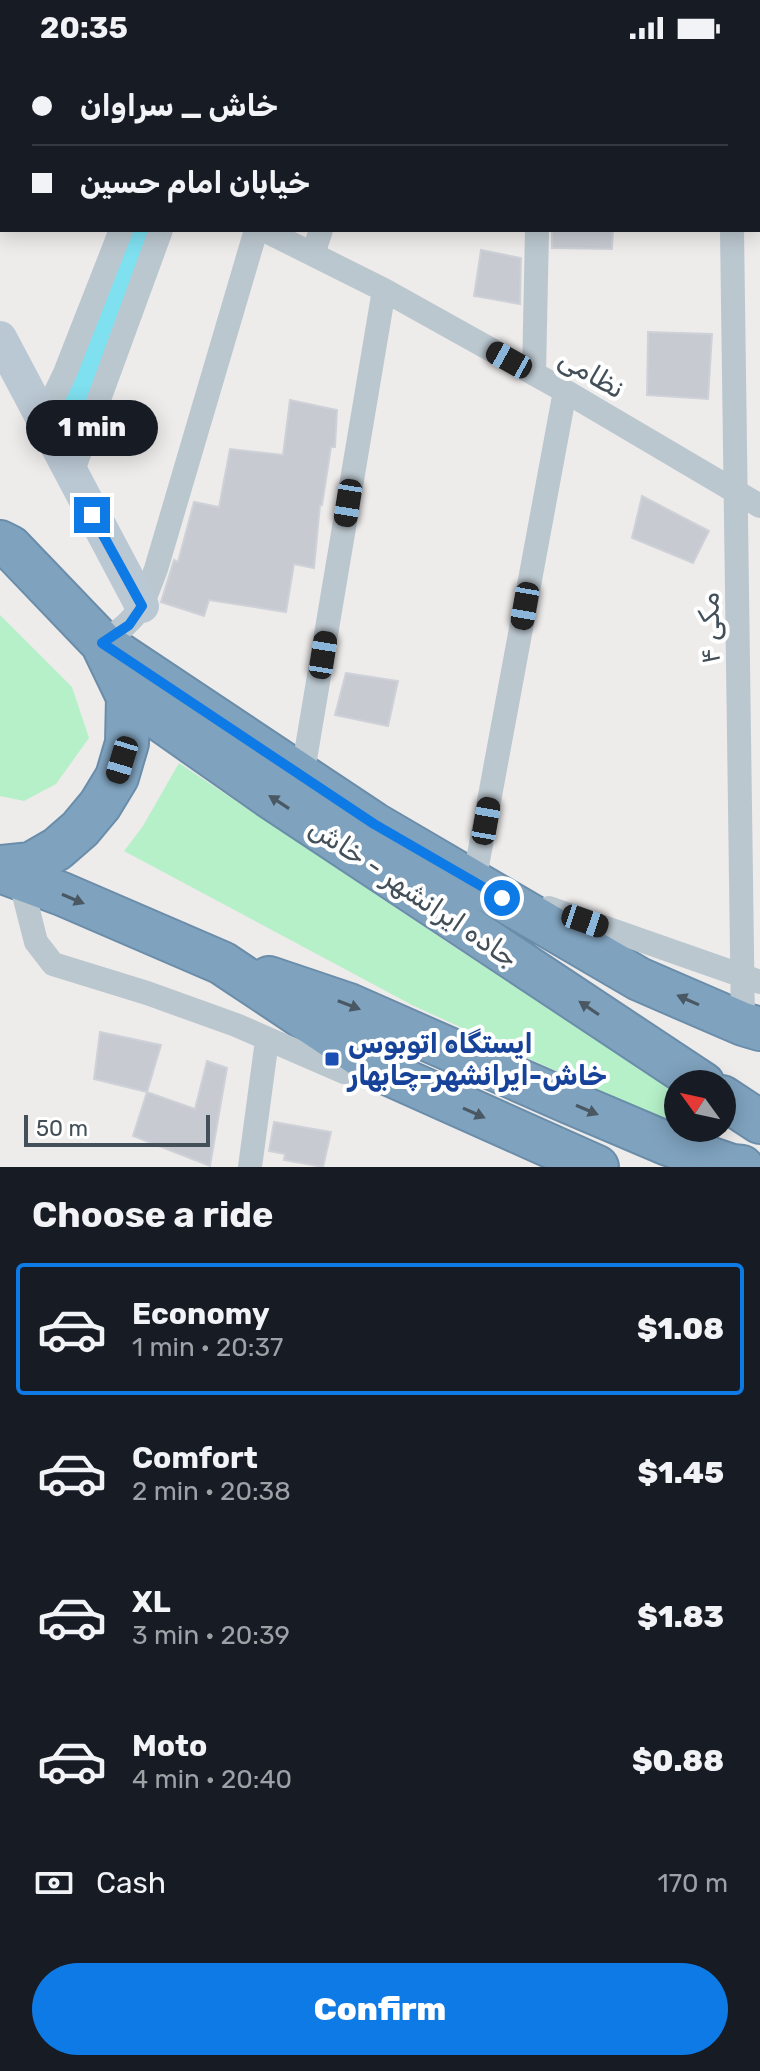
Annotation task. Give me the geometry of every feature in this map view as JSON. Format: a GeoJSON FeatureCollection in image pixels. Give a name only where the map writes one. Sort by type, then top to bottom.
{"type":"FeatureCollection","features":[{"type":"Feature","properties":{"kind":"highway"},"geometry":{"type":"LineString","coordinates":[[3,539],[102,643],[374,824],[639,979],[752,1027]]}},
{"type":"Feature","properties":{"kind":"highway"},"geometry":{"type":"LineString","coordinates":[[7,872],[31,864],[57,849],[80,829],[100,805],[117,777],[127,743],[128,697],[102,643]]}},
{"type":"Feature","properties":{"kind":"highway","name":"جاده ایرانشهر - خاش"},"geometry":{"type":"LineString","coordinates":[[128,697],[269,796],[682,1070]]}},
{"type":"Feature","properties":{"kind":"highway"},"geometry":{"type":"LineString","coordinates":[[7,872],[222,963],[349,1005],[668,1144],[742,1167]]}},
{"type":"Feature","properties":{"kind":"highway"},"geometry":{"type":"LineString","coordinates":[[222,963],[387,1073],[597,1167]]}},
{"type":"Feature","properties":{"kind":"highway"},"geometry":{"type":"LineString","coordinates":[[736,1106],[760,1122]]}},
{"type":"Feature","properties":{"kind":"street"},"geometry":{"type":"LineString","coordinates":[[42,421],[65,373],[120,232]]}},
{"type":"Feature","properties":{"kind":"street"},"geometry":{"type":"LineString","coordinates":[[71,476],[160,232]]}},
{"type":"Feature","properties":{"kind":"street"},"geometry":{"type":"LineString","coordinates":[[102,643],[129,625],[142,606],[156,569],[255,232]]}},
{"type":"Feature","properties":{"kind":"street","name":"نظامی"},"geometry":{"type":"LineString","coordinates":[[268,232],[384,290],[565,391],[760,506]]}},
{"type":"Feature","properties":{"kind":"street"},"geometry":{"type":"LineString","coordinates":[[313,254],[320,232]]}},
{"type":"Feature","properties":{"kind":"street"},"geometry":{"type":"LineString","coordinates":[[534,374],[537,232]]}},
{"type":"Feature","properties":{"kind":"street","name":"مکی ۴"},"geometry":{"type":"LineString","coordinates":[[732,232],[752,1027]]}},
{"type":"Feature","properties":{"kind":"street"},"geometry":{"type":"LineString","coordinates":[[302,777],[384,290]]}},
{"type":"Feature","properties":{"kind":"street"},"geometry":{"type":"LineString","coordinates":[[0,338],[142,606]]}},
{"type":"Feature","properties":{"kind":"street"},"geometry":{"type":"LineString","coordinates":[[565,391],[474,882],[751,979]]}},
{"type":"Feature","properties":{"kind":"street"},"geometry":{"type":"LineString","coordinates":[[7,872],[36,942],[53,964],[147,993],[344,1072],[387,1073]]}},
{"type":"Feature","properties":{"kind":"street"},"geometry":{"type":"LineString","coordinates":[[250,1167],[267,1040]]}},
{"type":"Feature","properties":{"kind":"green space"},"geometry":{"type":"Polygon","coordinates":[[[0,615],[72,687],[89,738],[56,784],[24,801],[0,796],[0,615]]]}},
{"type":"Feature","properties":{"kind":"green space"},"geometry":{"type":"Polygon","coordinates":[[[179,763],[664,1083],[664,1118],[412,1005],[124,851],[143,826],[179,763]]]}},
{"type":"Feature","properties":{"kind":"building"},"geometry":{"type":"Polygon","coordinates":[[[552,232],[613,232],[612,249],[552,248],[552,232]]]}},
{"type":"Feature","properties":{"kind":"building"},"geometry":{"type":"Polygon","coordinates":[[[481,250],[521,258],[520,304],[474,296],[481,250]]]}},
{"type":"Feature","properties":{"kind":"building"},"geometry":{"type":"Polygon","coordinates":[[[648,332],[712,334],[708,399],[647,395],[648,332]]]}},
{"type":"Feature","properties":{"kind":"building"},"geometry":{"type":"Polygon","coordinates":[[[290,400],[337,410],[335,447],[331,447],[320,505],[314,568],[294,564],[286,612],[209,600],[204,616],[161,602],[174,560],[178,562],[194,502],[219,507],[230,449],[283,455],[290,400]]]}},
{"type":"Feature","properties":{"kind":"building"},"geometry":{"type":"Polygon","coordinates":[[[642,496],[709,531],[693,563],[632,538],[642,496]]]}},
{"type":"Feature","properties":{"kind":"building"},"geometry":{"type":"Polygon","coordinates":[[[346,673],[398,681],[388,726],[335,715],[346,673]]]}},
{"type":"Feature","properties":{"kind":"building"},"geometry":{"type":"Polygon","coordinates":[[[100,1032],[161,1045],[147,1092],[94,1079],[100,1032]]]}},
{"type":"Feature","properties":{"kind":"building"},"geometry":{"type":"Polygon","coordinates":[[[207,1061],[227,1068],[210,1166],[133,1136],[147,1092],[195,1109],[207,1061]]]}},
{"type":"Feature","properties":{"kind":"building"},"geometry":{"type":"Polygon","coordinates":[[[274,1122],[331,1132],[323,1167],[284,1160],[285,1154],[269,1151],[274,1122]]]}},
{"type":"Feature","properties":{"kind":"waterway"},"geometry":{"type":"LineString","coordinates":[[74,406],[141,232]]}},
{"type":"Feature","properties":{"kind":"place","name":"ایستگاه اتوبوس خاش-ایرانشهر-چابهار"},"geometry":{"type":"Point","coordinates":[332,1059]}},
{"type":"Feature","properties":{"kind":"route"},"geometry":{"type":"LineString","coordinates":[[92,515],[142,606],[129,625],[102,643],[374,824],[502,898]]}}]}
